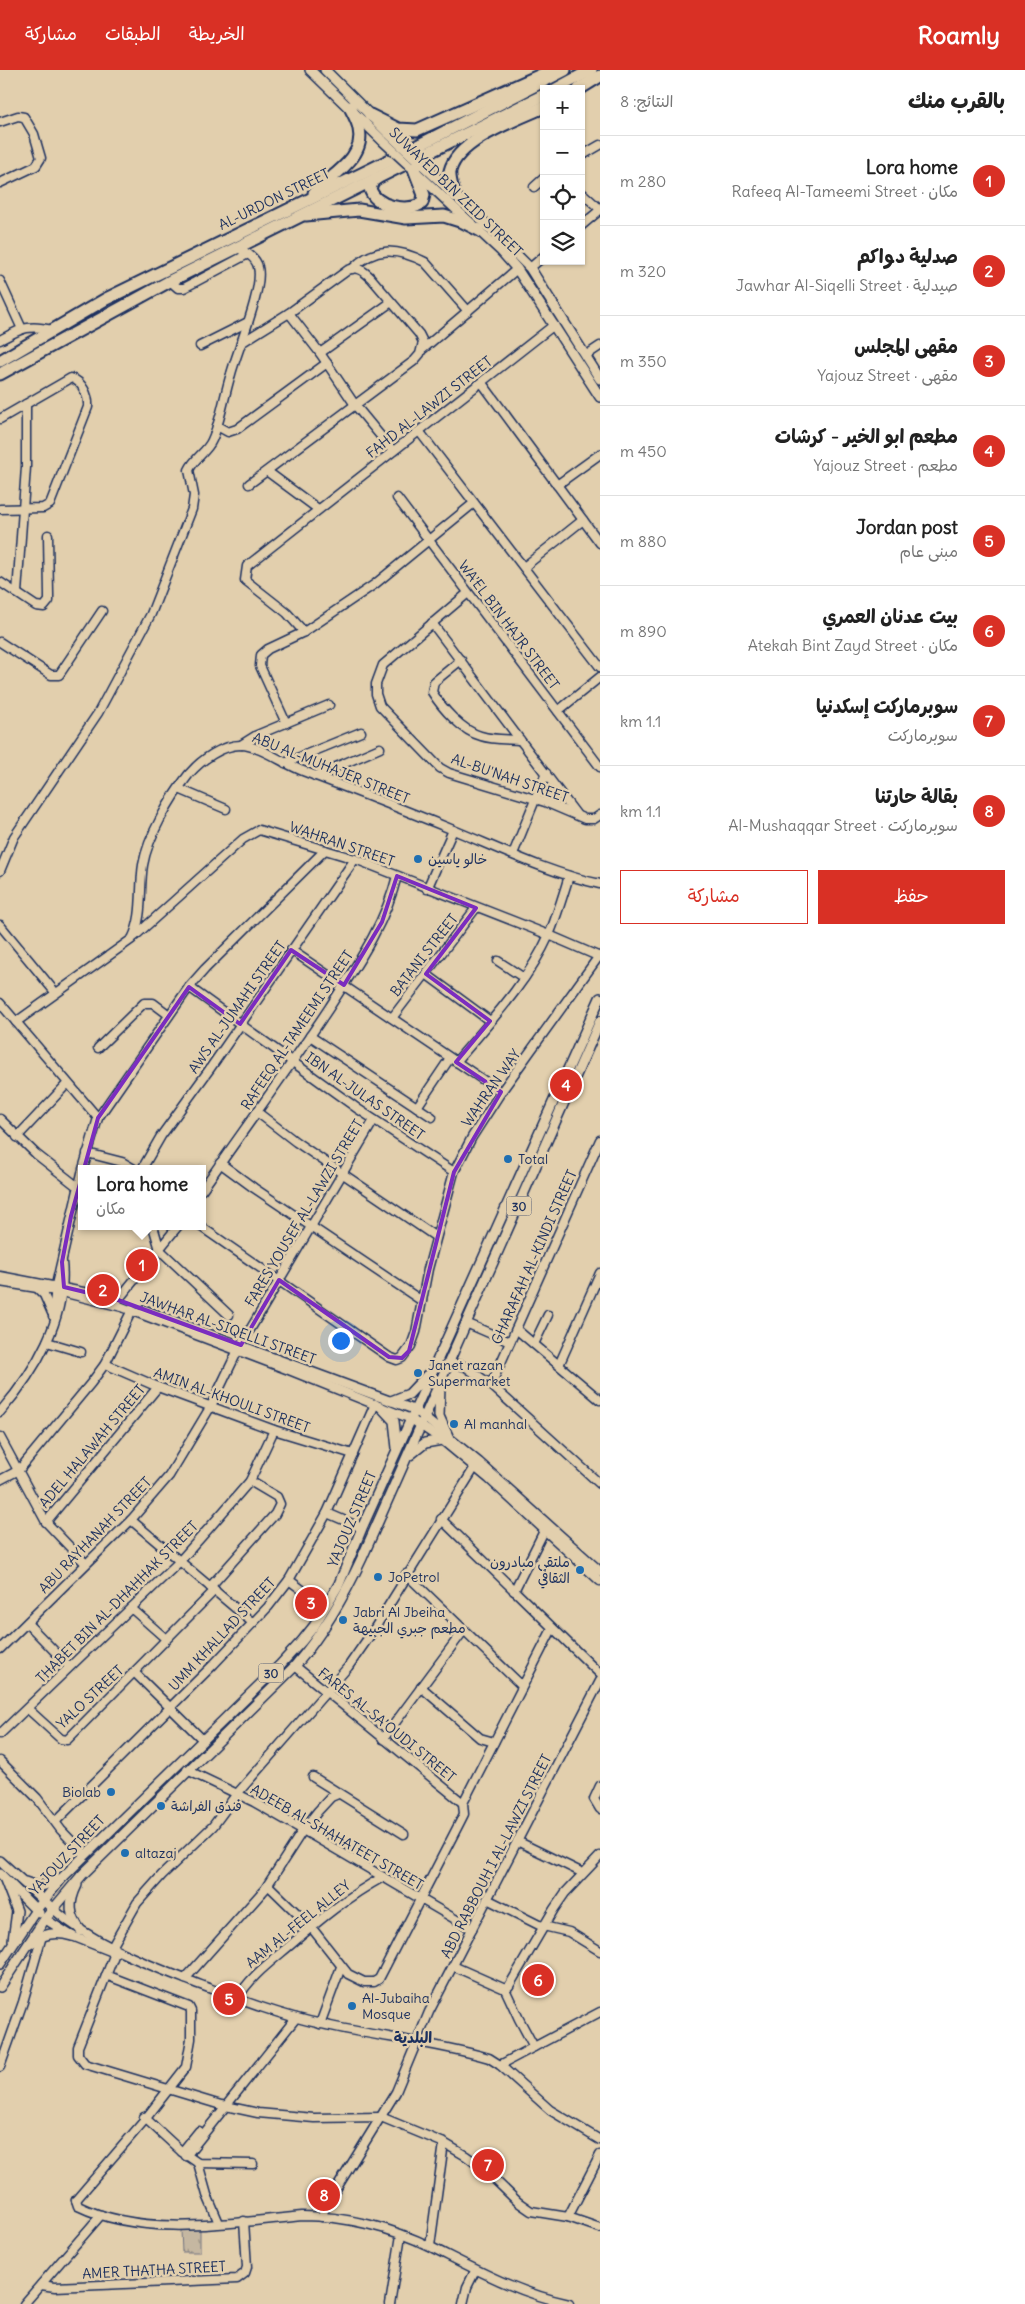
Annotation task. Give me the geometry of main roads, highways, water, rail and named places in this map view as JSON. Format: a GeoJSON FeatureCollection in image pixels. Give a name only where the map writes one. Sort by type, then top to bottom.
{"type":"FeatureCollection","features":[{"type":"Feature","properties":{"kind":"highway","name":"AL-URDON STREET"},"geometry":{"type":"LineString","coordinates":[[0,361],[106,299],[310,198],[545,73],[565,70]]}},
{"type":"Feature","properties":{"kind":"highway"},"geometry":{"type":"LineString","coordinates":[[563,85],[591,70]]}},
{"type":"Feature","properties":{"kind":"highway"},"geometry":{"type":"LineString","coordinates":[[370,115],[398,129],[417,130],[545,73]]}},
{"type":"Feature","properties":{"kind":"highway"},"geometry":{"type":"LineString","coordinates":[[585,85],[600,76]]}},
{"type":"Feature","properties":{"kind":"highway","name":"AL-URDON STREET"},"geometry":{"type":"LineString","coordinates":[[0,374],[170,280],[540,97]]}},
{"type":"Feature","properties":{"kind":"highway"},"geometry":{"type":"LineString","coordinates":[[310,198],[348,162],[357,150],[360,130],[350,107]]}},
{"type":"Feature","properties":{"kind":"highway"},"geometry":{"type":"LineString","coordinates":[[454,194],[450,170],[462,152],[482,137],[540,109]]}},
{"type":"Feature","properties":{"kind":"highway"},"geometry":{"type":"LineString","coordinates":[[377,178],[373,181],[370,188],[376,198],[398,207],[417,206],[422,203],[424,195],[414,165]]}},
{"type":"Feature","properties":{"kind":"highway"},"geometry":{"type":"LineString","coordinates":[[300,216],[359,210],[406,218],[444,216],[479,230]]}},
{"type":"Feature","properties":{"kind":"main road","name":"SUWAYED BIN ZEID STREET"},"geometry":{"type":"LineString","coordinates":[[310,70],[387,138],[517,269],[600,396]]}},
{"type":"Feature","properties":{"kind":"main road","name":"SUWAYED BIN ZEID STREET"},"geometry":{"type":"LineString","coordinates":[[325,70],[370,115],[387,138]]}},
{"type":"Feature","properties":{"kind":"main road","name":"SUWAYED BIN ZEID STREET"},"geometry":{"type":"LineString","coordinates":[[414,165],[454,194],[530,268],[600,379]]}},
{"type":"Feature","properties":{"kind":"main road","name":"YAJOUZ STREET"},"geometry":{"type":"LineString","coordinates":[[1,1962],[43,1900],[62,1878],[285,1659],[314,1626],[342,1577],[362,1528],[600,999]]}},
{"type":"Feature","properties":{"kind":"main road","name":"YAJOUZ STREET"},"geometry":{"type":"LineString","coordinates":[[0,1987],[22,1950],[82,1875],[295,1666],[316,1640],[342,1599],[597,1032],[600,1021]]}},
{"type":"Feature","properties":{"kind":"main road"},"geometry":{"type":"LineString","coordinates":[[391,1402],[409,1394],[416,1388],[438,1360]]}},
{"type":"Feature","properties":{"kind":"main road"},"geometry":{"type":"LineString","coordinates":[[404,1463],[422,1444],[445,1438],[439,1416],[441,1377]]}},
{"type":"Feature","properties":{"kind":"main road"},"geometry":{"type":"LineString","coordinates":[[378,1405],[392,1418],[395,1424],[397,1450]]}},
{"type":"Feature","properties":{"kind":"main road"},"geometry":{"type":"LineString","coordinates":[[0,1861],[53,1910]]}},
{"type":"Feature","properties":{"kind":"main road"},"geometry":{"type":"LineString","coordinates":[[81,1931],[72,1920],[70,1904],[82,1875]]}},
{"type":"Feature","properties":{"kind":"main road"},"geometry":{"type":"LineString","coordinates":[[3,1877],[45,1919]]}},
{"type":"Feature","properties":{"kind":"main road"},"geometry":{"type":"LineString","coordinates":[[3,1877],[16,1902],[17,1914],[11,1947]]}},
{"type":"Feature","properties":{"kind":"main road"},"geometry":{"type":"LineString","coordinates":[[17,1877],[36,1887],[62,1878]]}},
{"type":"Feature","properties":{"kind":"main road"},"geometry":{"type":"LineString","coordinates":[[22,1950],[42,1936],[61,1933],[72,1936]]}},
{"type":"Feature","properties":{"kind":"place","name":"خالو ياسين"},"geometry":{"type":"Point","coordinates":[418,859]}},
{"type":"Feature","properties":{"kind":"place","name":"مطعم ابو الخير - كرشات"},"geometry":{"type":"Point","coordinates":[566,1085]}},
{"type":"Feature","properties":{"kind":"place","name":"Total"},"geometry":{"type":"Point","coordinates":[508,1159]}},
{"type":"Feature","properties":{"kind":"place","name":"Lora home"},"geometry":{"type":"Point","coordinates":[142,1265]}},
{"type":"Feature","properties":{"kind":"place","name":"صدلية دواكم"},"geometry":{"type":"Point","coordinates":[103,1290]}},
{"type":"Feature","properties":{"kind":"place","name":"Janet razan Supermarket"},"geometry":{"type":"Point","coordinates":[418,1373]}},
{"type":"Feature","properties":{"kind":"place","name":"Al manhal"},"geometry":{"type":"Point","coordinates":[454,1424]}},
{"type":"Feature","properties":{"kind":"place","name":"ملتقى مبادرون الثقافي"},"geometry":{"type":"Point","coordinates":[580,1570]}},
{"type":"Feature","properties":{"kind":"place","name":"JoPetrol"},"geometry":{"type":"Point","coordinates":[378,1577]}},
{"type":"Feature","properties":{"kind":"place","name":"مقهى المجلس"},"geometry":{"type":"Point","coordinates":[311,1603]}},
{"type":"Feature","properties":{"kind":"place","name":"Jabri Al Jbeiha مطعم جبري الجبيهة"},"geometry":{"type":"Point","coordinates":[343,1620]}},
{"type":"Feature","properties":{"kind":"place","name":"Biolab"},"geometry":{"type":"Point","coordinates":[111,1792]}},
{"type":"Feature","properties":{"kind":"place","name":"فندق الفراشة"},"geometry":{"type":"Point","coordinates":[161,1806]}},
{"type":"Feature","properties":{"kind":"place","name":"altazaj"},"geometry":{"type":"Point","coordinates":[125,1853]}},
{"type":"Feature","properties":{"kind":"place","name":"بيت عدنان العمري"},"geometry":{"type":"Point","coordinates":[538,1980]}},
{"type":"Feature","properties":{"kind":"place","name":"Jordan post"},"geometry":{"type":"Point","coordinates":[229,1999]}},
{"type":"Feature","properties":{"kind":"place","name":"Al-Jubaiha Mosque"},"geometry":{"type":"Point","coordinates":[352,2006]}},
{"type":"Feature","properties":{"kind":"place","name":"سوبرماركت إسكدنيا"},"geometry":{"type":"Point","coordinates":[488,2165]}},
{"type":"Feature","properties":{"kind":"place","name":"بقالة حارتنا"},"geometry":{"type":"Point","coordinates":[324,2195]}},
{"type":"Feature","properties":{"kind":"district","name":"البلدية"},"geometry":{"type":"Point","coordinates":[413,2037]}}]}
